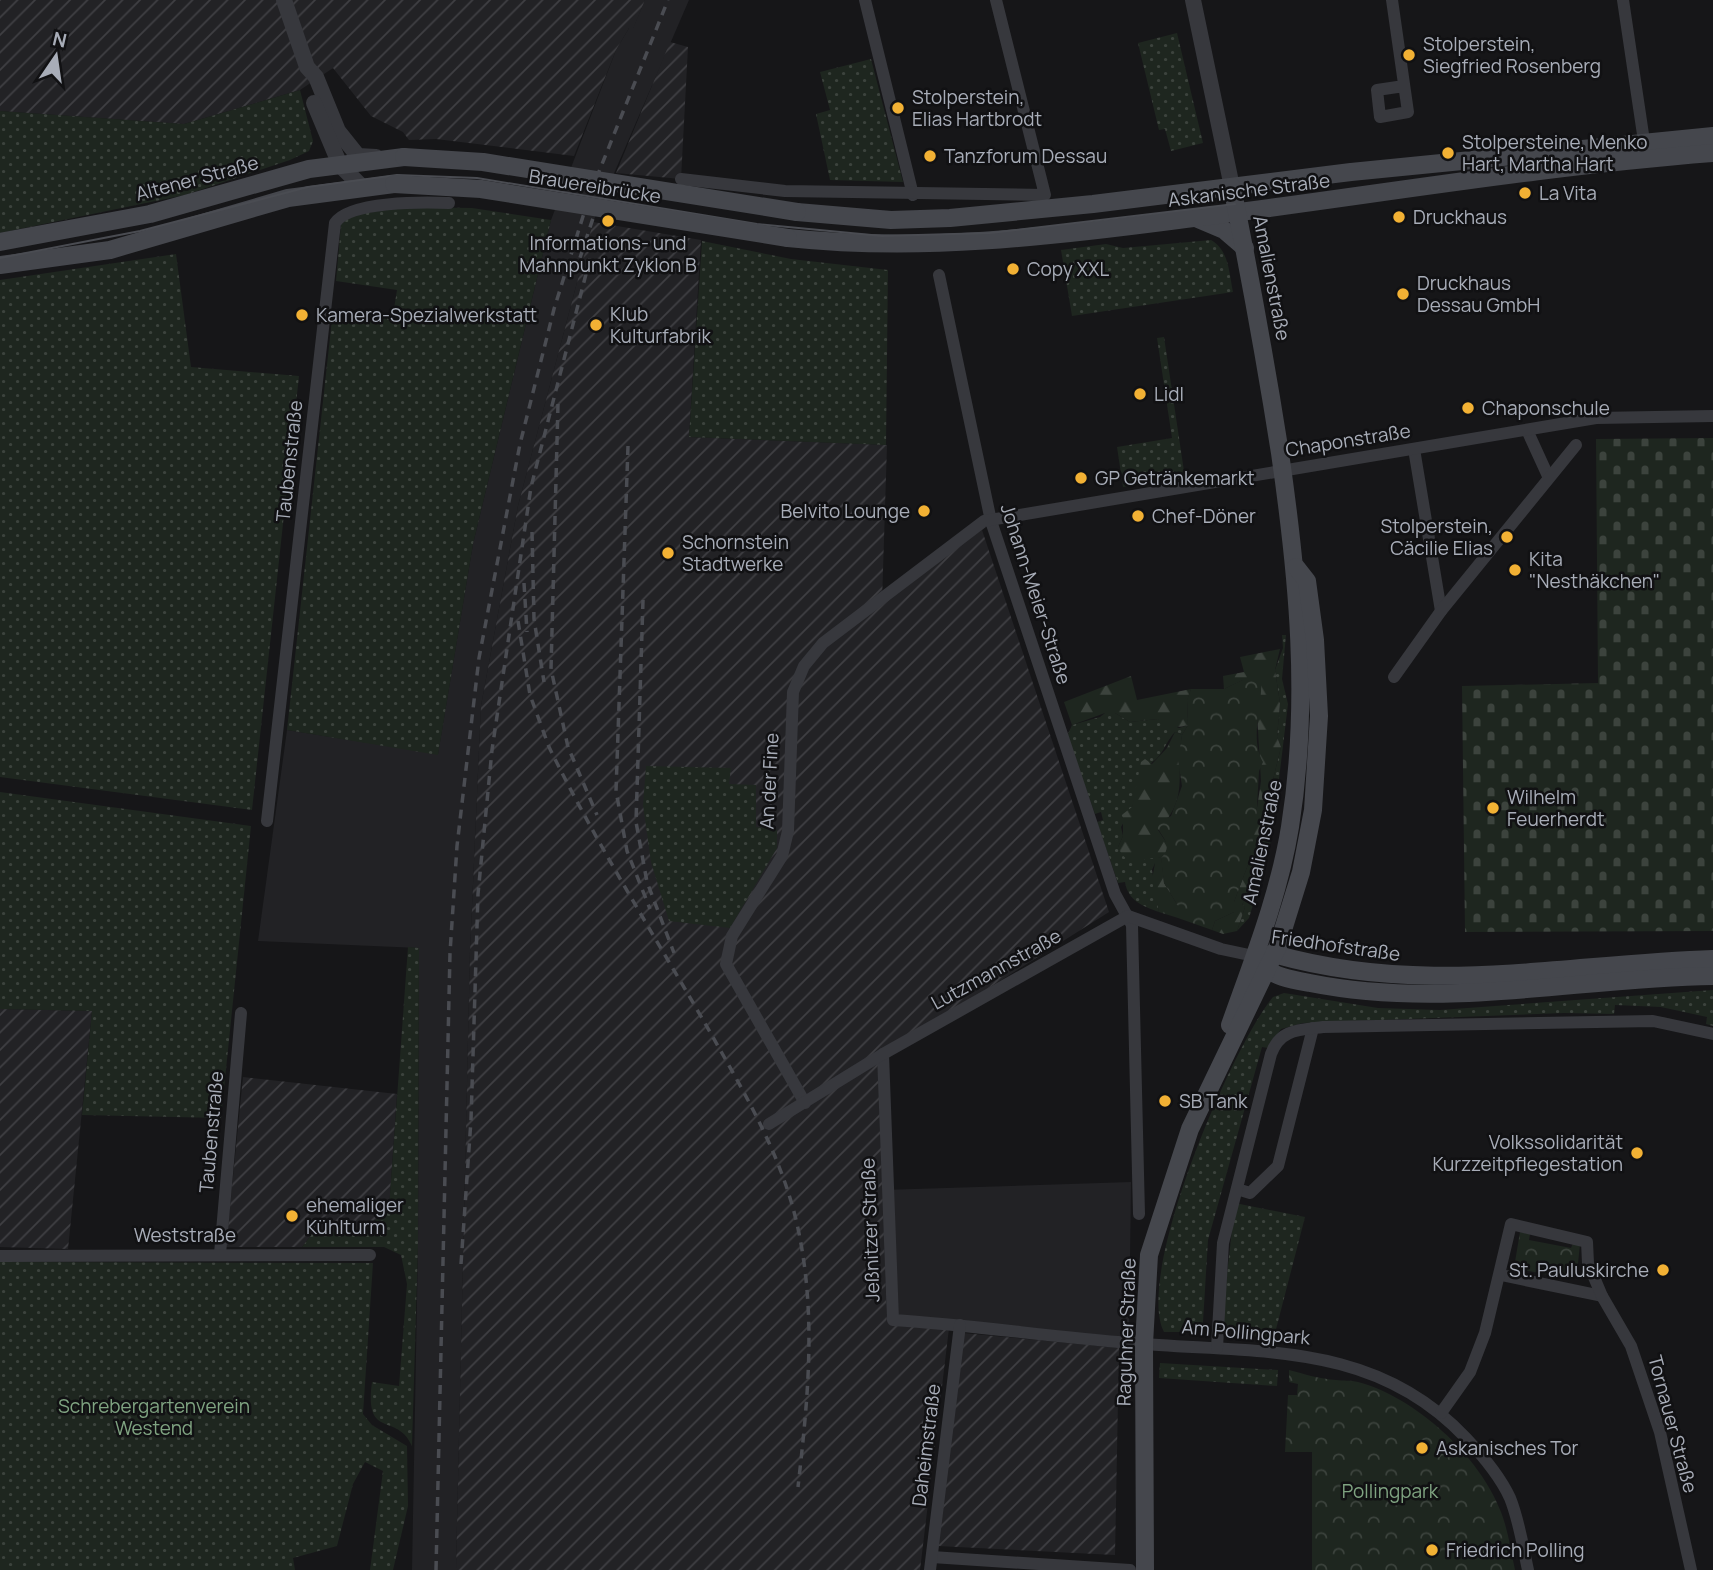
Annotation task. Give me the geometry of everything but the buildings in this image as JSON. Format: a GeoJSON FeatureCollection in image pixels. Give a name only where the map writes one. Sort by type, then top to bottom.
{"type":"FeatureCollection","features":[{"type":"Feature","properties":{"kind":"main road","name":"Askanische Straße"},"geometry":{"type":"LineString","coordinates":[[797,212],[891,219],[950,218],[1713,136]]}},
{"type":"Feature","properties":{"kind":"main road","name":"Askanische Straße"},"geometry":{"type":"LineString","coordinates":[[789,238],[883,245],[947,245],[1015,240],[1237,213],[1501,176],[1713,153]]}},
{"type":"Feature","properties":{"kind":"main road","name":"Altener Straße"},"geometry":{"type":"LineString","coordinates":[[0,242],[150,214],[302,171],[404,157]]}},
{"type":"Feature","properties":{"kind":"main road","name":"Brauereibrücke"},"geometry":{"type":"LineString","coordinates":[[404,157],[483,162],[797,212]]}},
{"type":"Feature","properties":{"kind":"main road","name":"Brauereibrücke"},"geometry":{"type":"LineString","coordinates":[[362,187],[394,184],[481,189],[789,238]]}},
{"type":"Feature","properties":{"kind":"main road"},"geometry":{"type":"LineString","coordinates":[[0,265],[110,250],[270,202],[362,187]]}},
{"type":"Feature","properties":{"kind":"main road","name":"Amalienstraße"},"geometry":{"type":"LineString","coordinates":[[1231,187],[1264,341],[1296,567],[1302,710],[1300,751],[1282,866],[1254,956]]}},
{"type":"Feature","properties":{"kind":"main road"},"geometry":{"type":"LineString","coordinates":[[1196,218],[1224,230],[1245,248]]}},
{"type":"Feature","properties":{"kind":"main road","name":"Amalienstraße"},"geometry":{"type":"LineString","coordinates":[[1271,963],[1304,862],[1318,753],[1314,622],[1307,580],[1296,567]]}},
{"type":"Feature","properties":{"kind":"main road","name":"Friedhofstraße"},"geometry":{"type":"LineString","coordinates":[[1254,956],[1335,988],[1436,996],[1713,975]]}},
{"type":"Feature","properties":{"kind":"main road","name":"Raguhner Straße"},"geometry":{"type":"LineString","coordinates":[[1218,1065],[1254,956]]}},
{"type":"Feature","properties":{"kind":"main road","name":"Friedhofstraße"},"geometry":{"type":"LineString","coordinates":[[1271,963],[1437,978],[1713,959]]}},
{"type":"Feature","properties":{"kind":"main road","name":"Raguhner Straße"},"geometry":{"type":"LineString","coordinates":[[1145,1570],[1144,1344],[1146,1271],[1150,1249],[1180,1154],[1218,1065],[1271,963]]}},
{"type":"Feature","properties":{"kind":"street"},"geometry":{"type":"LineString","coordinates":[[284,0],[307,67],[308,86],[340,165],[362,187]]}},
{"type":"Feature","properties":{"kind":"street"},"geometry":{"type":"LineString","coordinates":[[865,0],[913,195]]}},
{"type":"Feature","properties":{"kind":"street"},"geometry":{"type":"LineString","coordinates":[[681,179],[785,191],[1045,195],[996,0]]}},
{"type":"Feature","properties":{"kind":"street","name":"Amalienstraße"},"geometry":{"type":"LineString","coordinates":[[1193,0],[1231,187]]}},
{"type":"Feature","properties":{"kind":"street"},"geometry":{"type":"LineString","coordinates":[[1392,0],[1404,86]]}},
{"type":"Feature","properties":{"kind":"street"},"geometry":{"type":"LineString","coordinates":[[1623,0],[1644,142]]}},
{"type":"Feature","properties":{"kind":"street"},"geometry":{"type":"LineString","coordinates":[[307,67],[316,77],[330,116],[345,144],[358,156],[382,158]]}},
{"type":"Feature","properties":{"kind":"street","name":"Taubenstraße"},"geometry":{"type":"LineString","coordinates":[[267,821],[335,223],[351,210],[421,202],[449,203]]}},
{"type":"Feature","properties":{"kind":"street","name":"Johann-Meier-Straße"},"geometry":{"type":"LineString","coordinates":[[939,275],[991,521],[1115,894],[1128,916]]}},
{"type":"Feature","properties":{"kind":"street","name":"Chaponstraße"},"geometry":{"type":"LineString","coordinates":[[991,521],[1282,469],[1605,418],[1713,416]]}},
{"type":"Feature","properties":{"kind":"street"},"geometry":{"type":"LineString","coordinates":[[1527,430],[1548,476]]}},
{"type":"Feature","properties":{"kind":"street"},"geometry":{"type":"LineString","coordinates":[[1394,677],[1441,611],[1548,476],[1576,445]]}},
{"type":"Feature","properties":{"kind":"street"},"geometry":{"type":"LineString","coordinates":[[1414,449],[1441,611]]}},
{"type":"Feature","properties":{"kind":"street","name":"An der Fine"},"geometry":{"type":"LineString","coordinates":[[805,1103],[726,964],[732,936],[782,856],[788,831],[793,692],[804,666],[823,643],[984,521],[991,521]]}},
{"type":"Feature","properties":{"kind":"street"},"geometry":{"type":"LineString","coordinates":[[1128,916],[1227,951],[1254,956]]}},
{"type":"Feature","properties":{"kind":"street"},"geometry":{"type":"LineString","coordinates":[[1128,916],[1134,935],[1139,1213]]}},
{"type":"Feature","properties":{"kind":"street","name":"Lutzmannstraße"},"geometry":{"type":"LineString","coordinates":[[769,1124],[883,1054],[1128,916]]}},
{"type":"Feature","properties":{"kind":"street","name":"Taubenstraße"},"geometry":{"type":"LineString","coordinates":[[220,1254],[241,1013]]}},
{"type":"Feature","properties":{"kind":"street"},"geometry":{"type":"LineString","coordinates":[[1217,1348],[1222,1255],[1274,1045],[1286,1032],[1313,1028],[1653,1021],[1713,1034]]}},
{"type":"Feature","properties":{"kind":"street"},"geometry":{"type":"LineString","coordinates":[[1237,1189],[1250,1193],[1278,1166],[1313,1028]]}},
{"type":"Feature","properties":{"kind":"street","name":"Jeßnitzer Straße"},"geometry":{"type":"LineString","coordinates":[[883,1054],[894,1320],[1144,1344]]}},
{"type":"Feature","properties":{"kind":"street","name":"Tornauer Straße"},"geometry":{"type":"LineString","coordinates":[[1441,1413],[1470,1372],[1501,1275],[1511,1224],[1587,1242],[1588,1264],[1602,1296],[1631,1346],[1660,1432],[1691,1570]]}},
{"type":"Feature","properties":{"kind":"street","name":"Weststraße"},"geometry":{"type":"LineString","coordinates":[[0,1255],[370,1255]]}},
{"type":"Feature","properties":{"kind":"street"},"geometry":{"type":"LineString","coordinates":[[1501,1275],[1602,1296]]}},
{"type":"Feature","properties":{"kind":"street","name":"Daheimstraße"},"geometry":{"type":"LineString","coordinates":[[931,1563],[960,1325]]}},
{"type":"Feature","properties":{"kind":"street","name":"Am Pollingpark"},"geometry":{"type":"LineString","coordinates":[[1144,1344],[1287,1352],[1360,1369],[1406,1389],[1441,1413],[1498,1477],[1510,1499],[1528,1570]]}},
{"type":"Feature","properties":{"kind":"street"},"geometry":{"type":"LineString","coordinates":[[931,1563],[941,1570]]}},
{"type":"Feature","properties":{"kind":"street"},"geometry":{"type":"LineString","coordinates":[[931,1563],[1130,1570]]}},
{"type":"Feature","properties":{"kind":"shaded area"},"geometry":{"type":"Polygon","coordinates":[[[0,0],[645,0],[633,29],[629,28],[616,50],[574,156],[436,139],[409,140],[403,132],[371,116],[333,68],[300,90],[184,124],[0,111],[0,0]]]}},
{"type":"Feature","properties":{"kind":"shaded area"},"geometry":{"type":"Polygon","coordinates":[[[645,0],[689,0],[593,222],[518,506],[481,706],[470,952],[456,1570],[412,1570],[418,1246],[419,948],[258,941],[287,730],[438,754],[473,544],[551,220],[616,50],[629,28],[633,28],[645,0]]]}},
{"type":"Feature","properties":{"kind":"shaded area"},"geometry":{"type":"Polygon","coordinates":[[[670,42],[688,47],[681,179],[616,173],[670,42]]]}},
{"type":"Feature","properties":{"kind":"shaded area"},"geometry":{"type":"Polygon","coordinates":[[[593,222],[701,240],[689,437],[887,445],[882,602],[982,530],[1109,912],[878,1058],[887,1324],[949,1328],[920,1570],[456,1570],[470,952],[481,706],[518,506],[593,222]]]}},
{"type":"Feature","properties":{"kind":"shaded area"},"geometry":{"type":"Polygon","coordinates":[[[0,1009],[92,1011],[68,1249],[0,1247],[0,1009]]]}},
{"type":"Feature","properties":{"kind":"shaded area"},"geometry":{"type":"Polygon","coordinates":[[[243,1077],[397,1094],[389,1209],[365,1229],[312,1234],[302,1247],[226,1247],[243,1077]]]}},
{"type":"Feature","properties":{"kind":"shaded area"},"geometry":{"type":"Polygon","coordinates":[[[1131,1182],[1129,1340],[887,1325],[882,1190],[1131,1182]]]}},
{"type":"Feature","properties":{"kind":"shaded area"},"geometry":{"type":"Polygon","coordinates":[[[963,1333],[1119,1348],[1115,1555],[938,1546],[963,1333]]]}},
{"type":"Feature","properties":{"kind":"green space"},"geometry":{"type":"Polygon","coordinates":[[[1177,33],[1203,143],[1171,151],[1165,129],[1159,130],[1138,43],[1177,33]]]}},
{"type":"Feature","properties":{"kind":"green space"},"geometry":{"type":"Polygon","coordinates":[[[871,59],[903,182],[830,180],[816,114],[830,110],[820,72],[871,59]]]}},
{"type":"Feature","properties":{"kind":"green space"},"geometry":{"type":"Polygon","coordinates":[[[300,90],[313,141],[309,151],[290,160],[185,195],[0,233],[0,111],[184,124],[300,90]]]}},
{"type":"Feature","properties":{"kind":"green space"},"geometry":{"type":"Polygon","coordinates":[[[409,207],[472,208],[551,220],[473,544],[438,755],[287,730],[333,310],[393,315],[397,290],[336,281],[341,224],[351,215],[409,207]]]}},
{"type":"Feature","properties":{"kind":"green space"},"geometry":{"type":"Polygon","coordinates":[[[1211,240],[1225,256],[1233,292],[1072,316],[1061,250],[1106,244],[1123,248],[1211,240]]]}},
{"type":"Feature","properties":{"kind":"green space"},"geometry":{"type":"Polygon","coordinates":[[[702,241],[791,259],[888,270],[886,445],[689,437],[702,241]]]}},
{"type":"Feature","properties":{"kind":"green space"},"geometry":{"type":"Polygon","coordinates":[[[176,254],[191,367],[299,376],[252,810],[0,777],[0,280],[176,254]]]}},
{"type":"Feature","properties":{"kind":"green space"},"geometry":{"type":"Polygon","coordinates":[[[1164,337],[1185,478],[1123,487],[1117,447],[1172,438],[1157,338],[1164,337]]]}},
{"type":"Feature","properties":{"kind":"green space"},"geometry":{"type":"Polygon","coordinates":[[[1713,438],[1713,931],[1465,932],[1462,686],[1598,683],[1596,439],[1713,438]]]}},
{"type":"Feature","properties":{"kind":"green space"},"geometry":{"type":"Polygon","coordinates":[[[1282,635],[1286,635],[1282,679],[1288,704],[1273,829],[1268,800],[1281,747],[1277,737],[1280,703],[1275,670],[1283,648],[1282,635]]]}},
{"type":"Feature","properties":{"kind":"green space"},"geometry":{"type":"Polygon","coordinates":[[[1280,649],[1275,670],[1280,703],[1277,737],[1281,747],[1268,800],[1273,829],[1268,855],[1260,862],[1254,889],[1242,904],[1245,907],[1237,931],[1223,934],[1212,930],[1215,921],[1234,912],[1234,902],[1249,862],[1261,781],[1257,714],[1243,680],[1224,689],[1223,676],[1244,672],[1240,657],[1280,649]]]}},
{"type":"Feature","properties":{"kind":"green space"},"geometry":{"type":"Polygon","coordinates":[[[1255,674],[1261,680],[1257,742],[1263,762],[1259,771],[1256,824],[1249,862],[1234,902],[1234,912],[1215,921],[1212,930],[1178,918],[1178,906],[1164,883],[1161,858],[1167,845],[1155,823],[1171,816],[1182,786],[1178,760],[1182,735],[1188,725],[1187,700],[1191,689],[1224,689],[1255,674]]]}},
{"type":"Feature","properties":{"kind":"green space"},"geometry":{"type":"Polygon","coordinates":[[[1131,676],[1137,700],[1191,689],[1187,701],[1188,725],[1172,726],[1158,719],[1130,722],[1115,713],[1105,713],[1072,725],[1064,702],[1131,676]]]}},
{"type":"Feature","properties":{"kind":"green space"},"geometry":{"type":"Polygon","coordinates":[[[1105,713],[1115,713],[1130,722],[1158,719],[1179,728],[1188,725],[1182,735],[1175,732],[1159,756],[1142,768],[1132,808],[1121,827],[1123,836],[1118,847],[1161,858],[1162,863],[1155,863],[1152,870],[1159,912],[1133,898],[1125,882],[1118,883],[1097,822],[1103,820],[1101,812],[1095,814],[1067,736],[1072,725],[1105,713]]]}},
{"type":"Feature","properties":{"kind":"green space"},"geometry":{"type":"Polygon","coordinates":[[[1175,732],[1182,735],[1178,797],[1168,818],[1158,830],[1168,845],[1166,853],[1161,858],[1132,861],[1122,854],[1118,847],[1123,836],[1123,814],[1132,807],[1141,762],[1145,759],[1152,764],[1167,748],[1175,732]]]}},
{"type":"Feature","properties":{"kind":"green space"},"geometry":{"type":"Polygon","coordinates":[[[646,766],[731,768],[729,784],[756,785],[756,827],[777,829],[777,848],[730,928],[669,921],[651,862],[643,805],[646,766]]]}},
{"type":"Feature","properties":{"kind":"green space"},"geometry":{"type":"Polygon","coordinates":[[[0,792],[251,826],[221,1118],[82,1115],[92,1011],[0,1009],[0,792]]]}},
{"type":"Feature","properties":{"kind":"green space"},"geometry":{"type":"Polygon","coordinates":[[[1268,855],[1249,918],[1237,931],[1245,907],[1242,904],[1254,889],[1260,862],[1268,855]]]}},
{"type":"Feature","properties":{"kind":"green space"},"geometry":{"type":"Polygon","coordinates":[[[1155,863],[1162,863],[1164,883],[1178,906],[1178,918],[1159,912],[1152,880],[1155,863]]]}},
{"type":"Feature","properties":{"kind":"green space"},"geometry":{"type":"Polygon","coordinates":[[[408,947],[419,948],[418,1246],[412,1446],[406,1436],[377,1419],[371,1400],[372,1382],[399,1386],[407,1284],[401,1255],[384,1247],[302,1247],[312,1234],[365,1229],[389,1208],[408,947]]]}},
{"type":"Feature","properties":{"kind":"green space"},"geometry":{"type":"Polygon","coordinates":[[[1713,990],[1713,1026],[1706,1024],[1707,1017],[1661,1007],[1615,1005],[1614,1014],[1564,1013],[1303,1023],[1281,1029],[1268,1048],[1262,1047],[1208,1240],[1203,1322],[1193,1332],[1164,1332],[1158,1303],[1163,1262],[1174,1214],[1192,1162],[1234,1062],[1273,997],[1284,993],[1378,1008],[1440,1010],[1713,990]]]}},
{"type":"Feature","properties":{"kind":"green space"},"geometry":{"type":"Polygon","coordinates":[[[1235,1203],[1305,1217],[1274,1337],[1246,1336],[1221,1328],[1235,1203]]]}},
{"type":"Feature","properties":{"kind":"green space"},"geometry":{"type":"Polygon","coordinates":[[[1520,1232],[1530,1234],[1529,1240],[1571,1248],[1573,1243],[1580,1244],[1577,1273],[1569,1279],[1514,1268],[1520,1232]]]}},
{"type":"Feature","properties":{"kind":"green space","name":"Schrebergartenverein Westend"},"geometry":{"type":"Polygon","coordinates":[[[0,1262],[373,1263],[363,1414],[372,1425],[407,1446],[408,1506],[393,1570],[370,1570],[383,1471],[365,1462],[353,1484],[337,1546],[293,1558],[295,1570],[0,1570],[0,1262]]]}},
{"type":"Feature","properties":{"kind":"green space"},"geometry":{"type":"Polygon","coordinates":[[[1160,1363],[1278,1370],[1277,1386],[1159,1378],[1160,1363]]]}},
{"type":"Feature","properties":{"kind":"green space","name":"Pollingpark"},"geometry":{"type":"Polygon","coordinates":[[[1289,1370],[1324,1379],[1355,1381],[1380,1390],[1423,1415],[1443,1432],[1462,1450],[1491,1491],[1501,1512],[1515,1570],[1312,1570],[1312,1452],[1285,1452],[1288,1395],[1297,1395],[1298,1384],[1289,1382],[1289,1370]]]}},
{"type":"Feature","properties":{"kind":"tram line"},"geometry":{"type":"LineString","coordinates":[[0,258],[140,231],[308,187],[397,175],[477,178],[757,224],[882,236],[990,233],[1235,204]]}},
{"type":"Feature","properties":{"kind":"railway"},"geometry":{"type":"LineString","coordinates":[[436,1570],[450,953],[457,846],[479,658],[520,444],[554,309],[590,194],[668,0]]}},
{"type":"Feature","properties":{"kind":"railway"},"geometry":{"type":"LineString","coordinates":[[575,273],[598,203]]}},
{"type":"Feature","properties":{"kind":"railway"},"geometry":{"type":"LineString","coordinates":[[461,1264],[471,1120],[478,894],[492,750],[531,487],[594,243]]}},
{"type":"Feature","properties":{"kind":"railway"},"geometry":{"type":"LineString","coordinates":[[558,404],[551,669],[568,747],[597,815]]}},
{"type":"Feature","properties":{"kind":"railway"},"geometry":{"type":"LineString","coordinates":[[628,446],[616,791],[627,851],[650,909]]}},
{"type":"Feature","properties":{"kind":"railway"},"geometry":{"type":"LineString","coordinates":[[532,532],[534,619],[544,682]]}},
{"type":"Feature","properties":{"kind":"railway"},"geometry":{"type":"LineString","coordinates":[[524,583],[527,632]]}},
{"type":"Feature","properties":{"kind":"railway"},"geometry":{"type":"LineString","coordinates":[[643,600],[636,822],[647,882],[674,953]]}},
{"type":"Feature","properties":{"kind":"railway"},"geometry":{"type":"LineString","coordinates":[[518,621],[530,695],[549,747],[567,784],[749,1102],[782,1173],[797,1224],[803,1257],[809,1323],[805,1421],[798,1487]]}},
{"type":"Feature","properties":{"kind":"place","name":"Stolperstein, Siegfried Rosenberg"},"geometry":{"type":"Point","coordinates":[1409,55]}},
{"type":"Feature","properties":{"kind":"place","name":"Stolperstein, Elias Hartbrodt"},"geometry":{"type":"Point","coordinates":[898,108]}},
{"type":"Feature","properties":{"kind":"place","name":"Stolpersteine, Menko Hart, Martha Hart"},"geometry":{"type":"Point","coordinates":[1448,153]}},
{"type":"Feature","properties":{"kind":"place","name":"Tanzforum Dessau"},"geometry":{"type":"Point","coordinates":[930,156]}},
{"type":"Feature","properties":{"kind":"place","name":"La Vita"},"geometry":{"type":"Point","coordinates":[1525,193]}},
{"type":"Feature","properties":{"kind":"place","name":"Druckhaus"},"geometry":{"type":"Point","coordinates":[1399,217]}},
{"type":"Feature","properties":{"kind":"place","name":"Informations- und Mahnpunkt Zyklon B"},"geometry":{"type":"Point","coordinates":[608,221]}},
{"type":"Feature","properties":{"kind":"place","name":"Copy XXL"},"geometry":{"type":"Point","coordinates":[1013,269]}},
{"type":"Feature","properties":{"kind":"place","name":"Druckhaus Dessau GmbH"},"geometry":{"type":"Point","coordinates":[1403,294]}},
{"type":"Feature","properties":{"kind":"place","name":"Kamera-Spezialwerkstatt"},"geometry":{"type":"Point","coordinates":[302,315]}},
{"type":"Feature","properties":{"kind":"place","name":"Klub Kulturfabrik"},"geometry":{"type":"Point","coordinates":[596,325]}},
{"type":"Feature","properties":{"kind":"place","name":"Lidl"},"geometry":{"type":"Point","coordinates":[1140,394]}},
{"type":"Feature","properties":{"kind":"place","name":"Chaponschule"},"geometry":{"type":"Point","coordinates":[1468,408]}},
{"type":"Feature","properties":{"kind":"place","name":"GP Getränkemarkt"},"geometry":{"type":"Point","coordinates":[1081,478]}},
{"type":"Feature","properties":{"kind":"place","name":"Belvito Lounge"},"geometry":{"type":"Point","coordinates":[924,511]}},
{"type":"Feature","properties":{"kind":"place","name":"Chef-Döner"},"geometry":{"type":"Point","coordinates":[1138,516]}},
{"type":"Feature","properties":{"kind":"place","name":"Stolperstein, Cäcilie Elias"},"geometry":{"type":"Point","coordinates":[1507,537]}},
{"type":"Feature","properties":{"kind":"place","name":"Schornstein Stadtwerke"},"geometry":{"type":"Point","coordinates":[668,553]}},
{"type":"Feature","properties":{"kind":"place","name":"Kita \"Nesthäkchen\""},"geometry":{"type":"Point","coordinates":[1515,570]}},
{"type":"Feature","properties":{"kind":"place","name":"Wilhelm Feuerherdt"},"geometry":{"type":"Point","coordinates":[1493,808]}},
{"type":"Feature","properties":{"kind":"place","name":"SB Tank"},"geometry":{"type":"Point","coordinates":[1165,1101]}},
{"type":"Feature","properties":{"kind":"place","name":"Volkssolidarität Kurzzeitpflegestation"},"geometry":{"type":"Point","coordinates":[1637,1153]}},
{"type":"Feature","properties":{"kind":"place","name":"ehemaliger Kühlturm"},"geometry":{"type":"Point","coordinates":[292,1216]}},
{"type":"Feature","properties":{"kind":"place","name":"St. Pauluskirche"},"geometry":{"type":"Point","coordinates":[1663,1270]}},
{"type":"Feature","properties":{"kind":"place","name":"Askanisches Tor"},"geometry":{"type":"Point","coordinates":[1422,1448]}},
{"type":"Feature","properties":{"kind":"place","name":"Friedrich Polling"},"geometry":{"type":"Point","coordinates":[1432,1550]}}]}
